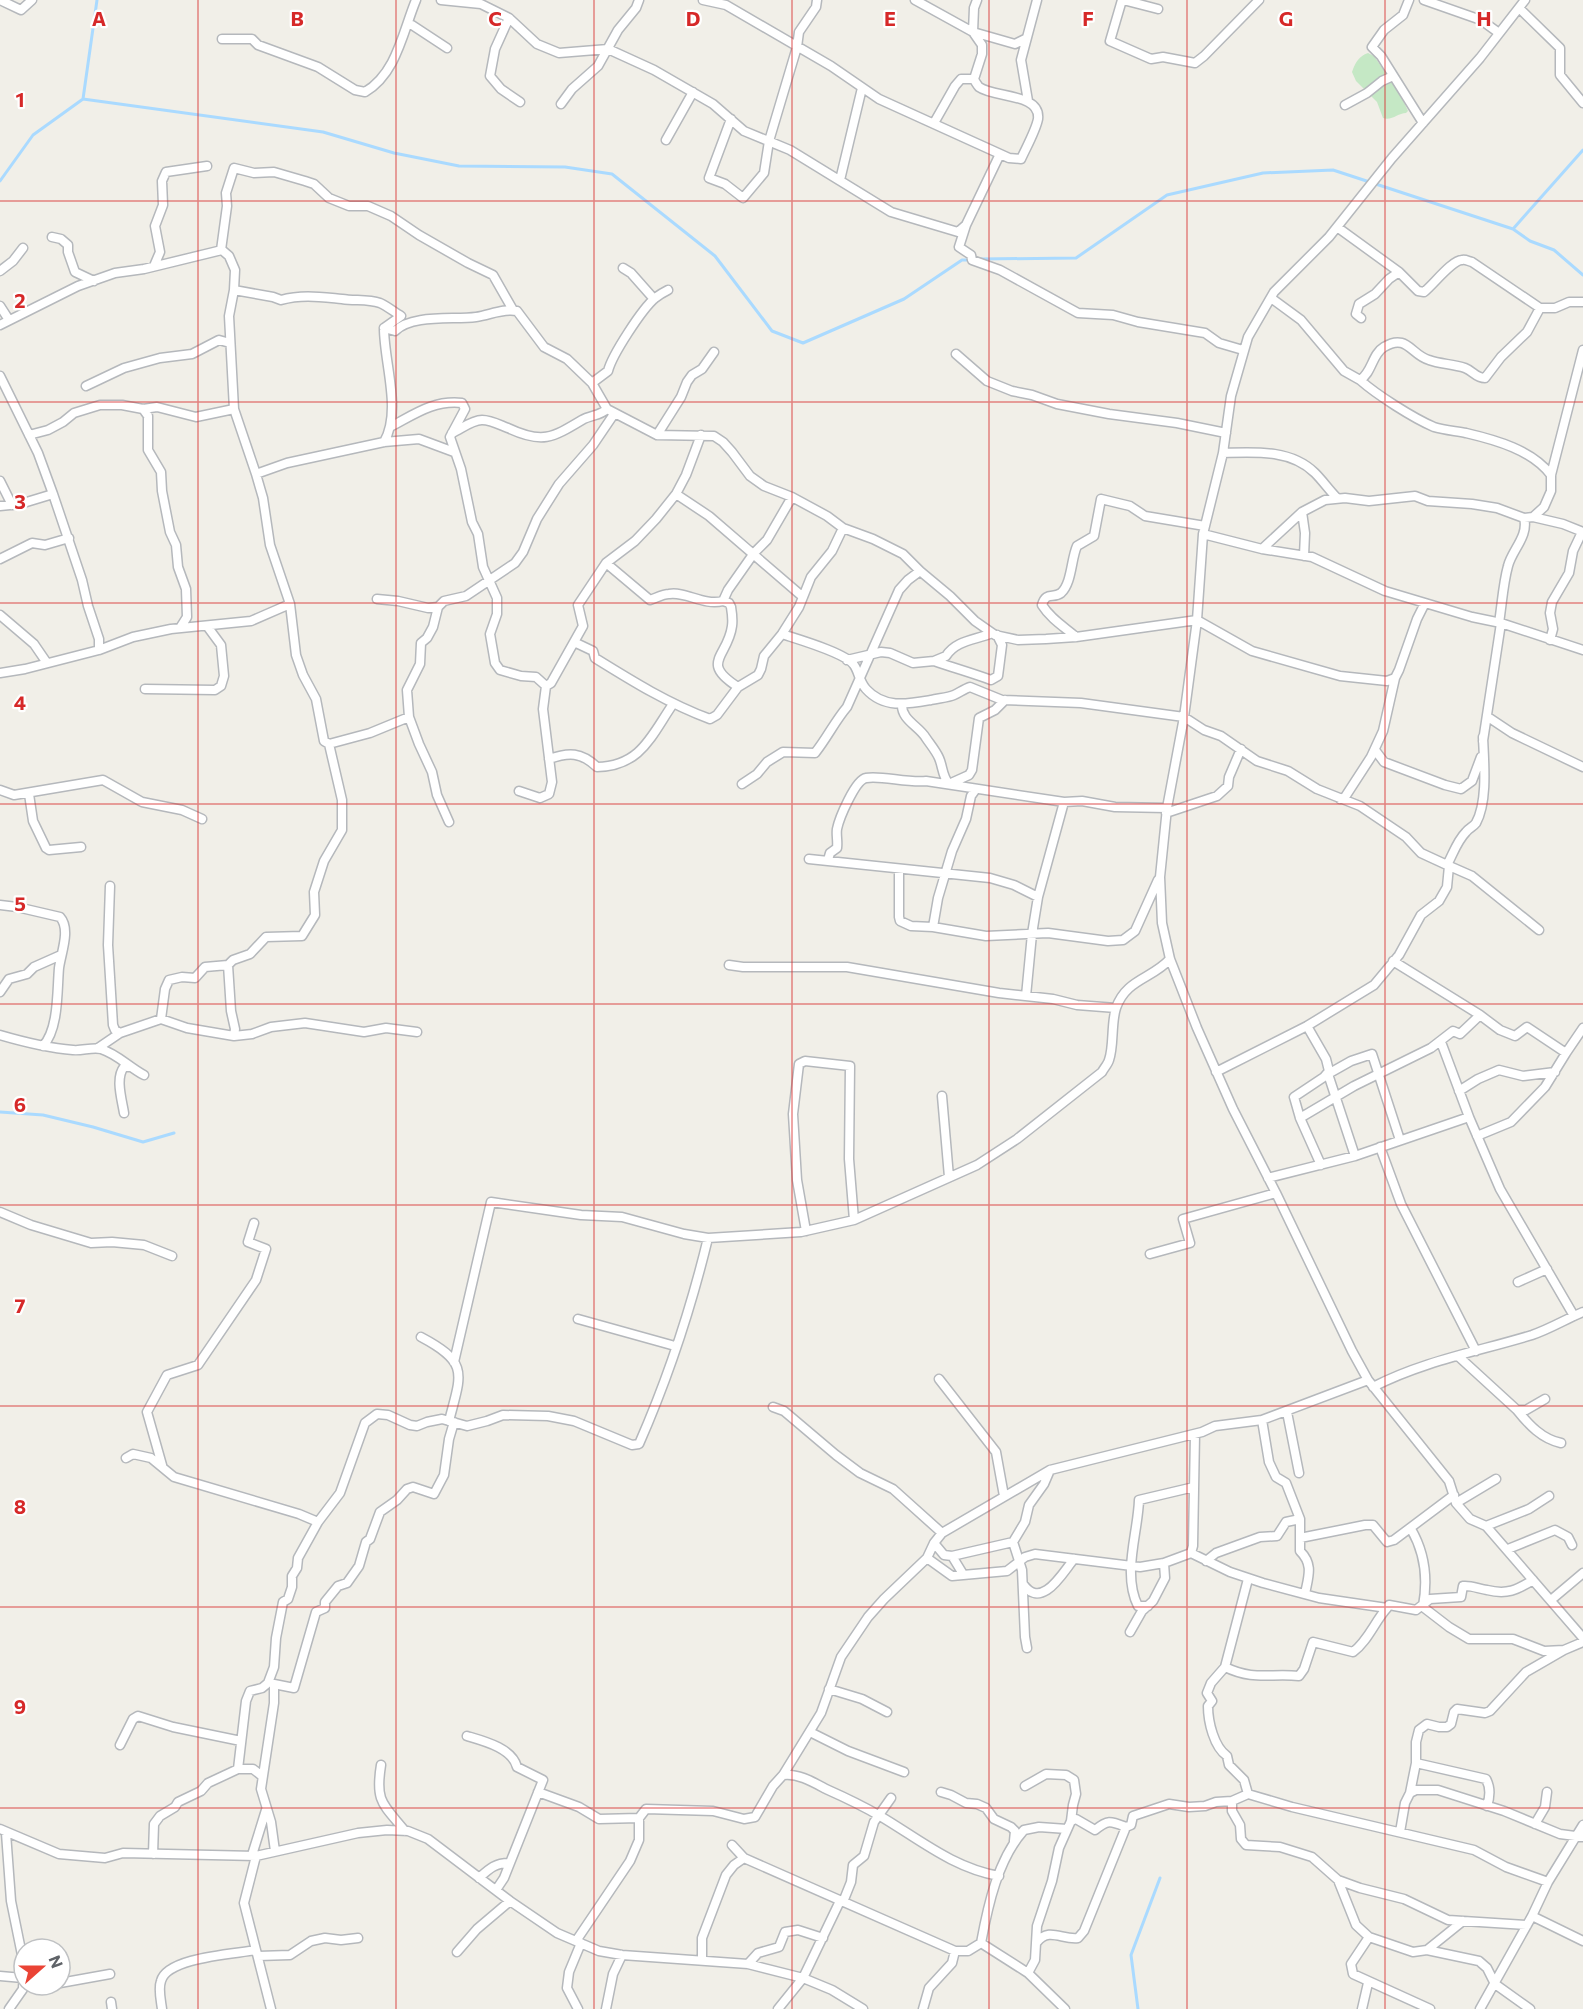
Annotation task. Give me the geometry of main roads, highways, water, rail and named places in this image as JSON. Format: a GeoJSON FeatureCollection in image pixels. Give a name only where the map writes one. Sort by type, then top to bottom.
{"type":"FeatureCollection","features":[{"type":"Feature","properties":{"kind":"waterway"},"geometry":{"type":"LineString","coordinates":[[0,181],[33,135],[83,99],[97,0]]}},
{"type":"Feature","properties":{"kind":"waterway"},"geometry":{"type":"LineString","coordinates":[[83,99],[323,132],[394,153],[459,166],[565,167],[612,174],[715,256],[772,331],[803,343],[904,299],[962,260],[971,260]]}},
{"type":"Feature","properties":{"kind":"waterway"},"geometry":{"type":"LineString","coordinates":[[1513,229],[1583,150]]}},
{"type":"Feature","properties":{"kind":"waterway"},"geometry":{"type":"LineString","coordinates":[[981,259],[1076,258],[1167,195],[1263,173],[1333,170],[1513,229],[1530,241],[1554,250],[1583,275]]}},
{"type":"Feature","properties":{"kind":"waterway"},"geometry":{"type":"LineString","coordinates":[[0,1112],[43,1115],[143,1142],[174,1133]]}},
{"type":"Feature","properties":{"kind":"waterway"},"geometry":{"type":"LineString","coordinates":[[1138,2009],[1131,1955],[1160,1878]]}}]}
